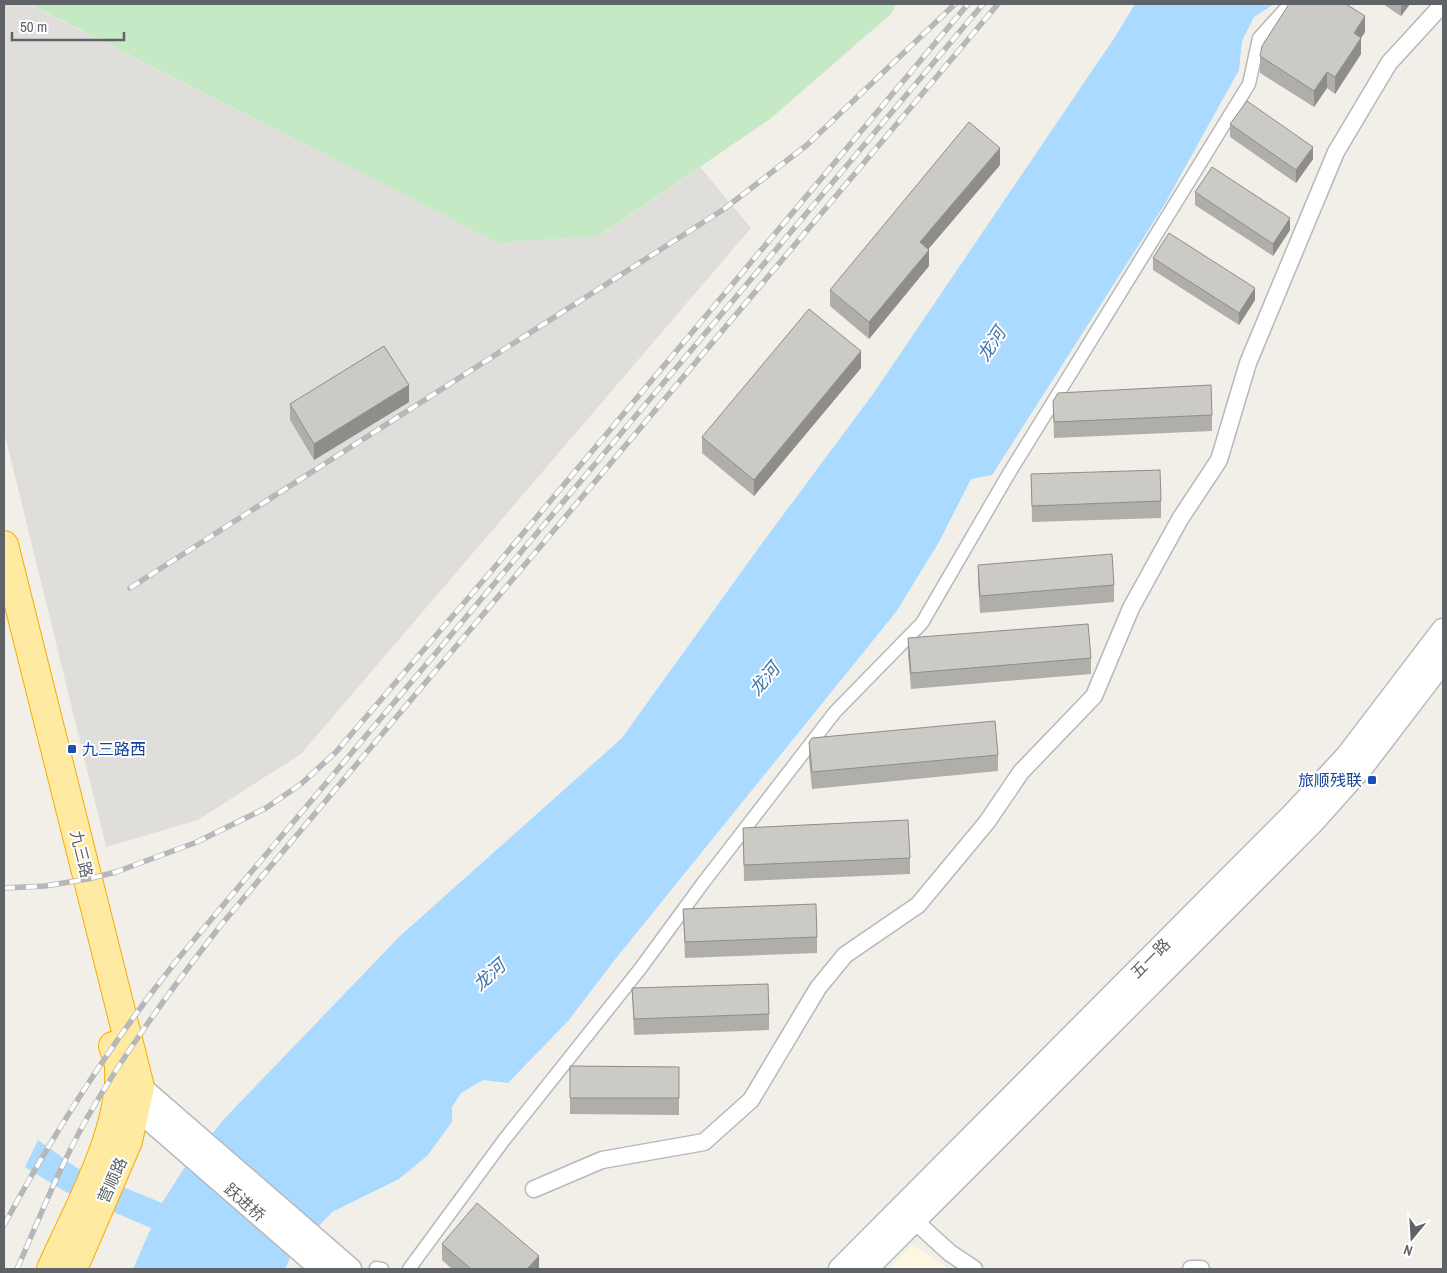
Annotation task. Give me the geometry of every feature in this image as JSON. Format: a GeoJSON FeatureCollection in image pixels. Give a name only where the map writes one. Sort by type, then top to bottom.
{"type":"FeatureCollection","features":[{"type":"Feature","properties":{"kind":"highway","name":"九三路"},"geometry":{"type":"LineString","coordinates":[[4,545],[132,1096]]}},
{"type":"Feature","properties":{"kind":"highway","name":"九三路"},"geometry":{"type":"LineString","coordinates":[[4,616],[119,1066],[132,1096]]}},
{"type":"Feature","properties":{"kind":"highway","name":"营顺路"},"geometry":{"type":"LineString","coordinates":[[72,1269],[90,1205],[103,1175],[109,1134],[132,1096]]}},
{"type":"Feature","properties":{"kind":"highway","name":"营顺路"},"geometry":{"type":"LineString","coordinates":[[51,1269],[90,1205]]}},
{"type":"Feature","properties":{"kind":"main road","name":"五一路"},"geometry":{"type":"LineString","coordinates":[[866,1269],[907,1215],[1294,813],[1439,659],[1443,630]]}},
{"type":"Feature","properties":{"kind":"main road","name":"跃进桥"},"geometry":{"type":"LineString","coordinates":[[132,1096],[192,1144],[311,1248]]}},
{"type":"Feature","properties":{"kind":"main road","name":"五一路"},"geometry":{"type":"LineString","coordinates":[[840,1269],[907,1215]]}},
{"type":"Feature","properties":{"kind":"main road"},"geometry":{"type":"LineString","coordinates":[[311,1248],[322,1269]]}},
{"type":"Feature","properties":{"kind":"main road"},"geometry":{"type":"LineString","coordinates":[[311,1248],[350,1269]]}},
{"type":"Feature","properties":{"kind":"street"},"geometry":{"type":"LineString","coordinates":[[534,1189],[602,1160],[704,1142],[751,1100],[818,988],[845,955],[918,904],[986,822],[1021,772],[1094,696],[1131,608],[1180,519],[1218,460],[1248,363],[1336,152],[1389,62],[1443,4]]}},
{"type":"Feature","properties":{"kind":"street"},"geometry":{"type":"LineString","coordinates":[[409,1269],[504,1140],[629,984],[703,883],[835,712],[922,623],[1008,475],[1249,84],[1259,38],[1289,5]]}},
{"type":"Feature","properties":{"kind":"street"},"geometry":{"type":"LineString","coordinates":[[907,1215],[950,1253],[974,1269]]}},
{"type":"Feature","properties":{"kind":"street"},"geometry":{"type":"LineString","coordinates":[[1192,1269],[1201,1269]]}},
{"type":"Feature","properties":{"kind":"shaded area"},"geometry":{"type":"Polygon","coordinates":[[[4,4],[29,4],[498,243],[600,236],[700,167],[751,228],[301,754],[198,820],[106,847],[4,431],[4,4]]]}},
{"type":"Feature","properties":{"kind":"shaded area"},"geometry":{"type":"Polygon","coordinates":[[[912,1245],[949,1269],[889,1269],[912,1245]]]}},
{"type":"Feature","properties":{"kind":"green space"},"geometry":{"type":"Polygon","coordinates":[[[30,4],[896,4],[891,14],[770,119],[599,236],[498,243],[30,4]]]}},
{"type":"Feature","properties":{"kind":"water","name":"龙河"},"geometry":{"type":"Polygon","coordinates":[[[1135,4],[1274,4],[1254,17],[1242,41],[1239,70],[1163,207],[992,475],[971,479],[939,542],[896,612],[613,962],[569,1020],[508,1083],[483,1080],[461,1093],[452,1107],[452,1122],[427,1156],[399,1179],[332,1212],[291,1256],[285,1269],[133,1269],[151,1228],[64,1191],[25,1167],[38,1140],[77,1168],[162,1203],[183,1170],[225,1118],[400,936],[622,738],[760,546],[873,394],[1115,37],[1135,4]]]}},
{"type":"Feature","properties":{"kind":"building"},"geometry":{"type":"Polygon","coordinates":[[[1289,4],[1346,4],[1365,16],[1354,33],[1361,38],[1335,77],[1327,72],[1314,91],[1260,56],[1262,46],[1289,4]]]}},
{"type":"Feature","properties":{"kind":"building"},"geometry":{"type":"Polygon","coordinates":[[[1247,101],[1313,147],[1296,170],[1230,124],[1247,101]]]}},
{"type":"Feature","properties":{"kind":"building"},"geometry":{"type":"Polygon","coordinates":[[[969,122],[1000,148],[920,242],[929,250],[869,322],[830,290],[969,122]]]}},
{"type":"Feature","properties":{"kind":"building"},"geometry":{"type":"Polygon","coordinates":[[[1212,167],[1290,218],[1273,244],[1195,192],[1212,167]]]}},
{"type":"Feature","properties":{"kind":"building"},"geometry":{"type":"Polygon","coordinates":[[[1169,233],[1255,288],[1239,313],[1153,258],[1169,233]]]}},
{"type":"Feature","properties":{"kind":"building"},"geometry":{"type":"Polygon","coordinates":[[[809,309],[861,351],[754,480],[702,437],[809,309]]]}},
{"type":"Feature","properties":{"kind":"building"},"geometry":{"type":"Polygon","coordinates":[[[384,346],[409,385],[314,444],[290,404],[384,346]]]}},
{"type":"Feature","properties":{"kind":"building"},"geometry":{"type":"Polygon","coordinates":[[[1211,385],[1212,415],[1054,422],[1053,401],[1058,393],[1211,385]]]}},
{"type":"Feature","properties":{"kind":"building"},"geometry":{"type":"Polygon","coordinates":[[[1160,470],[1161,501],[1032,506],[1031,474],[1160,470]]]}},
{"type":"Feature","properties":{"kind":"building"},"geometry":{"type":"Polygon","coordinates":[[[1112,554],[1114,585],[980,596],[978,565],[1112,554]]]}},
{"type":"Feature","properties":{"kind":"building"},"geometry":{"type":"Polygon","coordinates":[[[1088,624],[1091,658],[911,673],[908,638],[1088,624]]]}},
{"type":"Feature","properties":{"kind":"building"},"geometry":{"type":"Polygon","coordinates":[[[995,721],[998,755],[812,772],[809,742],[812,738],[995,721]]]}},
{"type":"Feature","properties":{"kind":"building"},"geometry":{"type":"Polygon","coordinates":[[[908,820],[910,858],[744,865],[743,828],[908,820]]]}},
{"type":"Feature","properties":{"kind":"building"},"geometry":{"type":"Polygon","coordinates":[[[816,904],[817,937],[685,942],[683,909],[816,904]]]}},
{"type":"Feature","properties":{"kind":"building"},"geometry":{"type":"Polygon","coordinates":[[[768,984],[769,1014],[634,1019],[632,988],[768,984]]]}},
{"type":"Feature","properties":{"kind":"building"},"geometry":{"type":"Polygon","coordinates":[[[570,1066],[679,1067],[679,1098],[570,1098],[570,1066]]]}},
{"type":"Feature","properties":{"kind":"building"},"geometry":{"type":"Polygon","coordinates":[[[477,1203],[539,1256],[527,1269],[471,1269],[442,1244],[477,1203]]]}},
{"type":"Feature","properties":{"kind":"railway"},"geometry":{"type":"LineString","coordinates":[[130,588],[724,209],[807,145],[955,4]]}},
{"type":"Feature","properties":{"kind":"railway"},"geometry":{"type":"LineString","coordinates":[[4,888],[45,886],[88,879],[116,872],[197,842],[266,808],[301,784],[336,752],[494,568],[968,4]]}},
{"type":"Feature","properties":{"kind":"railway"},"geometry":{"type":"LineString","coordinates":[[4,1225],[43,1156],[85,1088],[129,1023],[177,960],[983,4]]}},
{"type":"Feature","properties":{"kind":"railway"},"geometry":{"type":"LineString","coordinates":[[17,1269],[50,1193],[87,1118],[151,1019],[221,925],[998,4]]}},
{"type":"Feature","properties":{"kind":"place","name":"九三路西"},"geometry":{"type":"Point","coordinates":[72,749]}},
{"type":"Feature","properties":{"kind":"place","name":"旅顺残联"},"geometry":{"type":"Point","coordinates":[1372,780]}}]}
